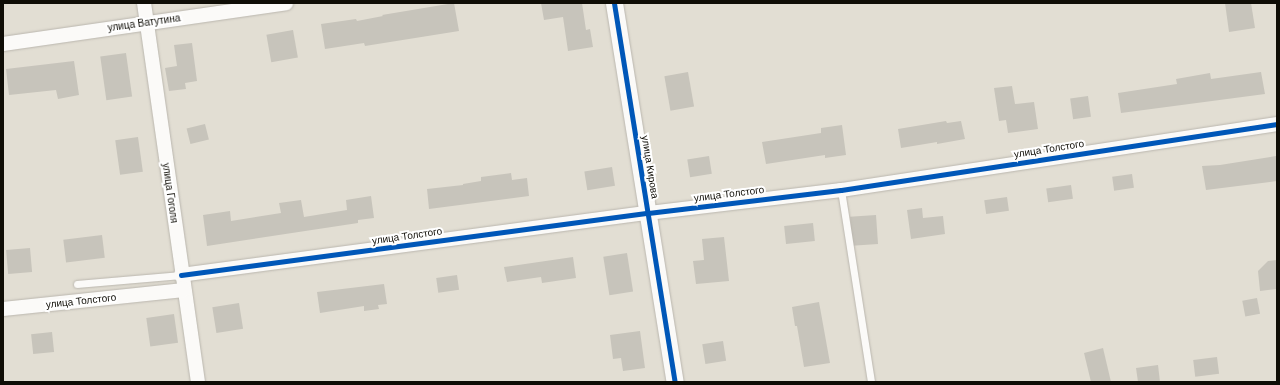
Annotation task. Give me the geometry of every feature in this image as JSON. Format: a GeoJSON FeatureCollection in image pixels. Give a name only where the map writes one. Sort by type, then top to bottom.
{"type":"FeatureCollection","features":[{"type":"Feature","properties":{"kind":"street","name":"улица Гоголя"},"geometry":{"type":"LineString","coordinates":[[144,3],[181,275],[198,382]]}},
{"type":"Feature","properties":{"kind":"street","name":"улица Ватутина"},"geometry":{"type":"LineString","coordinates":[[3,44],[146,22],[286,3]]}},
{"type":"Feature","properties":{"kind":"street","name":"улица Кирова"},"geometry":{"type":"LineString","coordinates":[[614,3],[675,382]]}},
{"type":"Feature","properties":{"kind":"street","name":"улица Толстого"},"geometry":{"type":"LineString","coordinates":[[181,275],[648,213],[841,190],[1277,124]]}},
{"type":"Feature","properties":{"kind":"street","name":"улица Толстого"},"geometry":{"type":"LineString","coordinates":[[3,309],[184,290]]}},
{"type":"Feature","properties":{"kind":"lane"},"geometry":{"type":"LineString","coordinates":[[841,190],[871,382]]}},
{"type":"Feature","properties":{"kind":"lane"},"geometry":{"type":"LineString","coordinates":[[77,284],[181,275]]}},
{"type":"Feature","properties":{"kind":"building"},"geometry":{"type":"Polygon","coordinates":[[[454,3],[459,31],[365,46],[364,43],[325,49],[321,24],[356,19],[357,21],[383,16],[382,15],[454,3]]]}},
{"type":"Feature","properties":{"kind":"building"},"geometry":{"type":"Polygon","coordinates":[[[541,3],[582,3],[586,30],[590,29],[593,47],[568,51],[563,17],[544,20],[541,3]]]}},
{"type":"Feature","properties":{"kind":"building"},"geometry":{"type":"Polygon","coordinates":[[[1225,3],[1251,3],[1255,28],[1229,32],[1225,3]]]}},
{"type":"Feature","properties":{"kind":"building"},"geometry":{"type":"Polygon","coordinates":[[[293,30],[298,58],[271,62],[266,35],[293,30]]]}},
{"type":"Feature","properties":{"kind":"building"},"geometry":{"type":"Polygon","coordinates":[[[192,43],[197,81],[185,83],[186,89],[169,91],[165,68],[177,66],[174,45],[192,43]]]}},
{"type":"Feature","properties":{"kind":"building"},"geometry":{"type":"Polygon","coordinates":[[[126,53],[132,97],[106,100],[100,57],[126,53]]]}},
{"type":"Feature","properties":{"kind":"building"},"geometry":{"type":"Polygon","coordinates":[[[74,61],[79,95],[58,99],[56,90],[9,95],[6,69],[74,61]]]}},
{"type":"Feature","properties":{"kind":"building"},"geometry":{"type":"Polygon","coordinates":[[[688,72],[694,106],[670,111],[664,76],[688,72]]]}},
{"type":"Feature","properties":{"kind":"building"},"geometry":{"type":"Polygon","coordinates":[[[1261,72],[1265,94],[1121,113],[1118,93],[1177,84],[1176,79],[1210,73],[1211,79],[1261,72]]]}},
{"type":"Feature","properties":{"kind":"building"},"geometry":{"type":"Polygon","coordinates":[[[1012,86],[1015,104],[1034,102],[1038,129],[1008,133],[1006,120],[999,121],[994,88],[1012,86]]]}},
{"type":"Feature","properties":{"kind":"building"},"geometry":{"type":"Polygon","coordinates":[[[1088,96],[1091,117],[1073,119],[1070,99],[1088,96]]]}},
{"type":"Feature","properties":{"kind":"building"},"geometry":{"type":"Polygon","coordinates":[[[946,121],[947,123],[961,121],[965,139],[901,148],[898,129],[946,121]]]}},
{"type":"Feature","properties":{"kind":"building"},"geometry":{"type":"Polygon","coordinates":[[[205,124],[209,140],[190,144],[187,129],[205,124]]]}},
{"type":"Feature","properties":{"kind":"building"},"geometry":{"type":"Polygon","coordinates":[[[842,125],[846,155],[825,158],[825,155],[766,164],[762,142],[821,133],[821,128],[842,125]]]}},
{"type":"Feature","properties":{"kind":"building"},"geometry":{"type":"Polygon","coordinates":[[[138,137],[143,172],[120,175],[115,140],[138,137]]]}},
{"type":"Feature","properties":{"kind":"building"},"geometry":{"type":"Polygon","coordinates":[[[709,156],[712,174],[690,177],[687,159],[709,156]]]}},
{"type":"Feature","properties":{"kind":"building"},"geometry":{"type":"Polygon","coordinates":[[[1276,156],[1277,181],[1206,190],[1202,166],[1220,165],[1276,156]]]}},
{"type":"Feature","properties":{"kind":"building"},"geometry":{"type":"Polygon","coordinates":[[[612,167],[615,186],[587,190],[584,171],[612,167]]]}},
{"type":"Feature","properties":{"kind":"building"},"geometry":{"type":"Polygon","coordinates":[[[511,173],[512,180],[527,178],[529,196],[429,209],[427,189],[463,185],[481,181],[481,177],[511,173]]]}},
{"type":"Feature","properties":{"kind":"building"},"geometry":{"type":"Polygon","coordinates":[[[1132,174],[1134,188],[1114,191],[1112,177],[1132,174]]]}},
{"type":"Feature","properties":{"kind":"building"},"geometry":{"type":"Polygon","coordinates":[[[1071,185],[1073,199],[1048,202],[1046,188],[1071,185]]]}},
{"type":"Feature","properties":{"kind":"building"},"geometry":{"type":"Polygon","coordinates":[[[371,196],[374,218],[358,220],[358,223],[207,246],[203,215],[230,211],[231,221],[281,213],[279,203],[301,200],[304,217],[347,210],[346,200],[371,196]]]}},
{"type":"Feature","properties":{"kind":"building"},"geometry":{"type":"Polygon","coordinates":[[[1007,197],[1009,211],[986,214],[984,200],[1007,197]]]}},
{"type":"Feature","properties":{"kind":"building"},"geometry":{"type":"Polygon","coordinates":[[[922,208],[923,218],[943,216],[945,234],[911,239],[907,210],[922,208]]]}},
{"type":"Feature","properties":{"kind":"building"},"geometry":{"type":"Polygon","coordinates":[[[876,215],[878,244],[852,246],[850,217],[876,215]]]}},
{"type":"Feature","properties":{"kind":"building"},"geometry":{"type":"Polygon","coordinates":[[[813,223],[815,241],[786,244],[784,226],[813,223]]]}},
{"type":"Feature","properties":{"kind":"building"},"geometry":{"type":"Polygon","coordinates":[[[102,235],[105,258],[66,263],[63,240],[102,235]]]}},
{"type":"Feature","properties":{"kind":"building"},"geometry":{"type":"Polygon","coordinates":[[[724,237],[729,281],[696,284],[693,261],[704,260],[702,239],[724,237]]]}},
{"type":"Feature","properties":{"kind":"building"},"geometry":{"type":"Polygon","coordinates":[[[30,248],[32,272],[8,274],[6,250],[30,248]]]}},
{"type":"Feature","properties":{"kind":"building"},"geometry":{"type":"Polygon","coordinates":[[[627,253],[633,292],[609,295],[603,257],[627,253]]]}},
{"type":"Feature","properties":{"kind":"building"},"geometry":{"type":"Polygon","coordinates":[[[573,257],[576,278],[542,283],[541,277],[507,282],[504,267],[573,257]]]}},
{"type":"Feature","properties":{"kind":"building"},"geometry":{"type":"Polygon","coordinates":[[[1277,260],[1277,289],[1260,291],[1258,271],[1268,261],[1277,260]]]}},
{"type":"Feature","properties":{"kind":"building"},"geometry":{"type":"Polygon","coordinates":[[[457,275],[459,290],[438,293],[436,278],[457,275]]]}},
{"type":"Feature","properties":{"kind":"building"},"geometry":{"type":"Polygon","coordinates":[[[384,284],[387,304],[378,305],[379,309],[364,311],[364,306],[320,313],[317,292],[384,284]]]}},
{"type":"Feature","properties":{"kind":"building"},"geometry":{"type":"Polygon","coordinates":[[[1257,298],[1260,314],[1245,317],[1242,301],[1257,298]]]}},
{"type":"Feature","properties":{"kind":"building"},"geometry":{"type":"Polygon","coordinates":[[[819,302],[830,363],[804,367],[792,307],[819,302]]]}},
{"type":"Feature","properties":{"kind":"building"},"geometry":{"type":"Polygon","coordinates":[[[239,303],[243,329],[216,333],[212,307],[239,303]]]}},
{"type":"Feature","properties":{"kind":"building"},"geometry":{"type":"Polygon","coordinates":[[[174,314],[178,343],[150,347],[146,318],[174,314]]]}},
{"type":"Feature","properties":{"kind":"building"},"geometry":{"type":"Polygon","coordinates":[[[640,331],[645,368],[623,371],[621,358],[613,359],[610,335],[640,331]]]}},
{"type":"Feature","properties":{"kind":"building"},"geometry":{"type":"Polygon","coordinates":[[[52,332],[54,352],[33,354],[31,334],[52,332]]]}},
{"type":"Feature","properties":{"kind":"building"},"geometry":{"type":"Polygon","coordinates":[[[723,341],[726,361],[705,364],[702,344],[723,341]]]}},
{"type":"Feature","properties":{"kind":"building"},"geometry":{"type":"Polygon","coordinates":[[[1103,348],[1111,382],[1091,382],[1084,353],[1103,348]]]}},
{"type":"Feature","properties":{"kind":"building"},"geometry":{"type":"Polygon","coordinates":[[[1217,357],[1219,374],[1195,377],[1193,360],[1217,357]]]}},
{"type":"Feature","properties":{"kind":"building"},"geometry":{"type":"Polygon","coordinates":[[[1158,365],[1160,382],[1138,382],[1136,368],[1158,365]]]}},
{"type":"Feature","properties":{"kind":"cycle path"},"geometry":{"type":"LineString","coordinates":[[614,3],[675,382]]}},
{"type":"Feature","properties":{"kind":"cycle path"},"geometry":{"type":"LineString","coordinates":[[181,275],[648,213],[841,190],[1277,124]]}}]}
